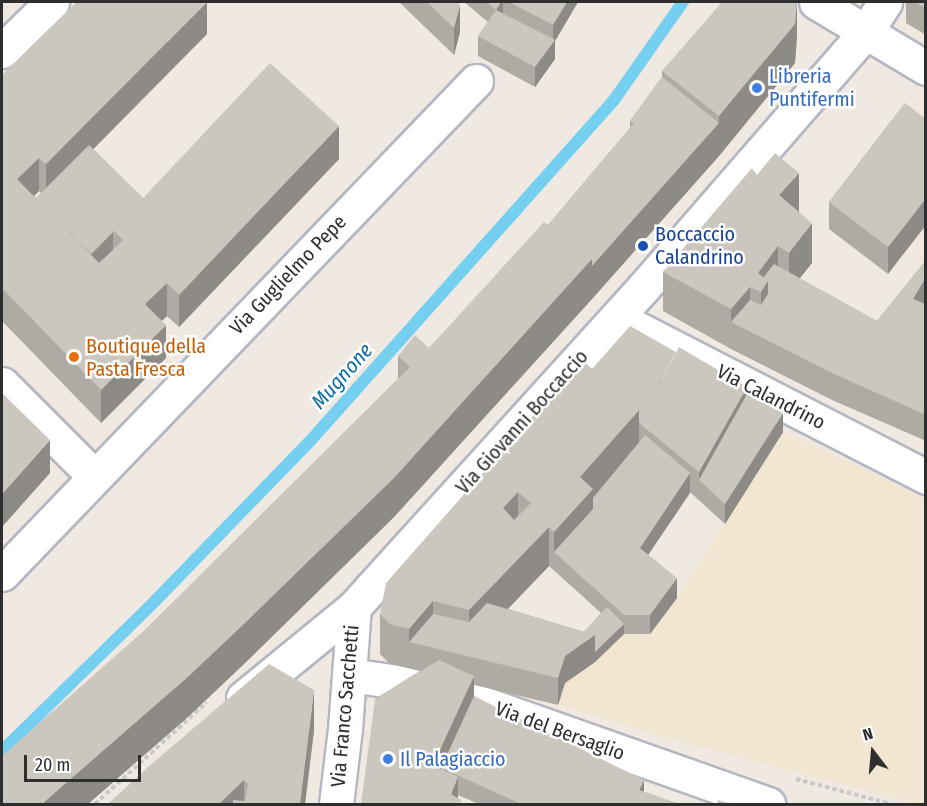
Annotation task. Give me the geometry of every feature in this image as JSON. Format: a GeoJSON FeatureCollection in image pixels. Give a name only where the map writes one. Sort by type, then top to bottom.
{"type":"FeatureCollection","features":[{"type":"Feature","properties":{"kind":"street"},"geometry":{"type":"LineString","coordinates":[[2,51],[52,2]]}},
{"type":"Feature","properties":{"kind":"street"},"geometry":{"type":"LineString","coordinates":[[816,2],[926,68]]}},
{"type":"Feature","properties":{"kind":"street","name":"Via Giovanni Boccaccio"},"geometry":{"type":"LineString","coordinates":[[219,720],[354,607],[617,318],[865,33],[885,2]]}},
{"type":"Feature","properties":{"kind":"street","name":"Via Guglielmo Pepe"},"geometry":{"type":"LineString","coordinates":[[2,574],[476,81]]}},
{"type":"Feature","properties":{"kind":"street","name":"Via Calandrino"},"geometry":{"type":"LineString","coordinates":[[617,318],[926,477]]}},
{"type":"Feature","properties":{"kind":"street"},"geometry":{"type":"LineString","coordinates":[[2,384],[94,476]]}},
{"type":"Feature","properties":{"kind":"street","name":"Via Franco Sacchetti"},"geometry":{"type":"LineString","coordinates":[[336,804],[354,607]]}},
{"type":"Feature","properties":{"kind":"street","name":"Via del Bersaglio"},"geometry":{"type":"LineString","coordinates":[[349,675],[427,686],[460,695],[768,804]]}},
{"type":"Feature","properties":{"kind":"shaded area"},"geometry":{"type":"Polygon","coordinates":[[[783,432],[925,497],[925,804],[917,804],[670,739],[558,705],[565,683],[595,662],[624,634],[650,634],[677,598],[783,432]]]}},
{"type":"Feature","properties":{"kind":"building"},"geometry":{"type":"Polygon","coordinates":[[[77,2],[207,2],[46,164],[39,158],[17,179],[99,263],[123,240],[113,230],[270,63],[339,126],[179,295],[167,283],[145,304],[166,325],[101,390],[2,288],[2,75],[77,2]]]}},
{"type":"Feature","properties":{"kind":"building"},"geometry":{"type":"Polygon","coordinates":[[[427,2],[457,2],[460,5],[454,28],[427,2]]]}},
{"type":"Feature","properties":{"kind":"building"},"geometry":{"type":"Polygon","coordinates":[[[486,2],[501,2],[496,10],[486,2]]]}},
{"type":"Feature","properties":{"kind":"building"},"geometry":{"type":"Polygon","coordinates":[[[509,2],[567,2],[553,25],[509,2]]]}},
{"type":"Feature","properties":{"kind":"building"},"geometry":{"type":"Polygon","coordinates":[[[722,2],[797,2],[795,24],[719,116],[662,71],[722,2]]]}},
{"type":"Feature","properties":{"kind":"building"},"geometry":{"type":"Polygon","coordinates":[[[914,2],[926,2],[926,8],[914,2]]]}},
{"type":"Feature","properties":{"kind":"building"},"geometry":{"type":"Polygon","coordinates":[[[496,10],[555,40],[535,67],[478,36],[496,10]]]}},
{"type":"Feature","properties":{"kind":"building"},"geometry":{"type":"Polygon","coordinates":[[[662,77],[719,123],[592,266],[592,259],[548,225],[634,123],[630,121],[662,77]]]}},
{"type":"Feature","properties":{"kind":"building"},"geometry":{"type":"Polygon","coordinates":[[[905,103],[926,119],[926,198],[888,247],[829,202],[905,103]]]}},
{"type":"Feature","properties":{"kind":"building"},"geometry":{"type":"Polygon","coordinates":[[[89,145],[143,198],[91,254],[36,198],[89,145]]]}},
{"type":"Feature","properties":{"kind":"building"},"geometry":{"type":"Polygon","coordinates":[[[775,153],[799,173],[779,195],[812,223],[789,253],[778,246],[758,273],[768,281],[761,292],[750,287],[731,309],[663,272],[752,168],[757,175],[775,153]]]}},
{"type":"Feature","properties":{"kind":"building"},"geometry":{"type":"Polygon","coordinates":[[[544,222],[592,259],[394,478],[189,676],[42,804],[2,804],[2,756],[146,629],[410,367],[398,356],[415,335],[429,348],[544,222]]]}},
{"type":"Feature","properties":{"kind":"building"},"geometry":{"type":"Polygon","coordinates":[[[926,260],[926,277],[913,299],[926,305],[926,415],[832,373],[731,322],[750,300],[761,305],[768,294],[768,281],[763,278],[774,264],[877,321],[926,260]]]}},
{"type":"Feature","properties":{"kind":"building"},"geometry":{"type":"Polygon","coordinates":[[[630,326],[676,352],[639,423],[639,410],[592,369],[630,326]]]}},
{"type":"Feature","properties":{"kind":"building"},"geometry":{"type":"Polygon","coordinates":[[[679,347],[747,387],[699,472],[639,423],[679,347]]]}},
{"type":"Feature","properties":{"kind":"building"},"geometry":{"type":"Polygon","coordinates":[[[582,360],[639,410],[580,477],[593,489],[554,532],[549,527],[469,610],[433,601],[409,629],[390,624],[380,614],[386,583],[582,360]],[[518,492],[503,508],[514,520],[531,503],[518,492]]]}},
{"type":"Feature","properties":{"kind":"building"},"geometry":{"type":"Polygon","coordinates":[[[2,393],[50,440],[2,494],[2,393]]]}},
{"type":"Feature","properties":{"kind":"building"},"geometry":{"type":"Polygon","coordinates":[[[747,394],[783,413],[725,504],[699,480],[747,394]]]}},
{"type":"Feature","properties":{"kind":"building"},"geometry":{"type":"Polygon","coordinates":[[[645,435],[690,473],[640,548],[677,578],[650,615],[624,615],[554,552],[593,509],[593,498],[645,435]]]}},
{"type":"Feature","properties":{"kind":"building"},"geometry":{"type":"Polygon","coordinates":[[[487,603],[595,635],[565,656],[558,678],[409,642],[433,614],[469,622],[487,603]]]}},
{"type":"Feature","properties":{"kind":"building"},"geometry":{"type":"Polygon","coordinates":[[[607,607],[624,624],[595,652],[595,635],[584,632],[607,607]]]}},
{"type":"Feature","properties":{"kind":"building"},"geometry":{"type":"Polygon","coordinates":[[[439,660],[474,676],[433,765],[458,777],[451,794],[461,800],[460,804],[361,804],[375,699],[439,660]]]}},
{"type":"Feature","properties":{"kind":"building"},"geometry":{"type":"Polygon","coordinates":[[[269,664],[314,690],[300,804],[233,804],[233,800],[245,801],[248,784],[244,780],[219,804],[108,804],[148,767],[269,664]]]}},
{"type":"Feature","properties":{"kind":"building"},"geometry":{"type":"Polygon","coordinates":[[[474,696],[644,780],[639,790],[679,804],[521,804],[441,768],[474,696]]]}},
{"type":"Feature","properties":{"kind":"building"},"geometry":{"type":"Polygon","coordinates":[[[718,800],[732,804],[717,804],[718,800]]]}},
{"type":"Feature","properties":{"kind":"waterway","name":"Mugnone"},"geometry":{"type":"LineString","coordinates":[[2,751],[155,601],[312,439],[614,100],[683,2]]}},
{"type":"Feature","properties":{"kind":"place","name":"Libreria Puntifermi"},"geometry":{"type":"Point","coordinates":[757,88]}},
{"type":"Feature","properties":{"kind":"place","name":"Boccaccio Calandrino"},"geometry":{"type":"Point","coordinates":[643,246]}},
{"type":"Feature","properties":{"kind":"place","name":"Boutique della Pasta Fresca"},"geometry":{"type":"Point","coordinates":[74,357]}},
{"type":"Feature","properties":{"kind":"place","name":"Il Palagiaccio"},"geometry":{"type":"Point","coordinates":[388,759]}}]}
